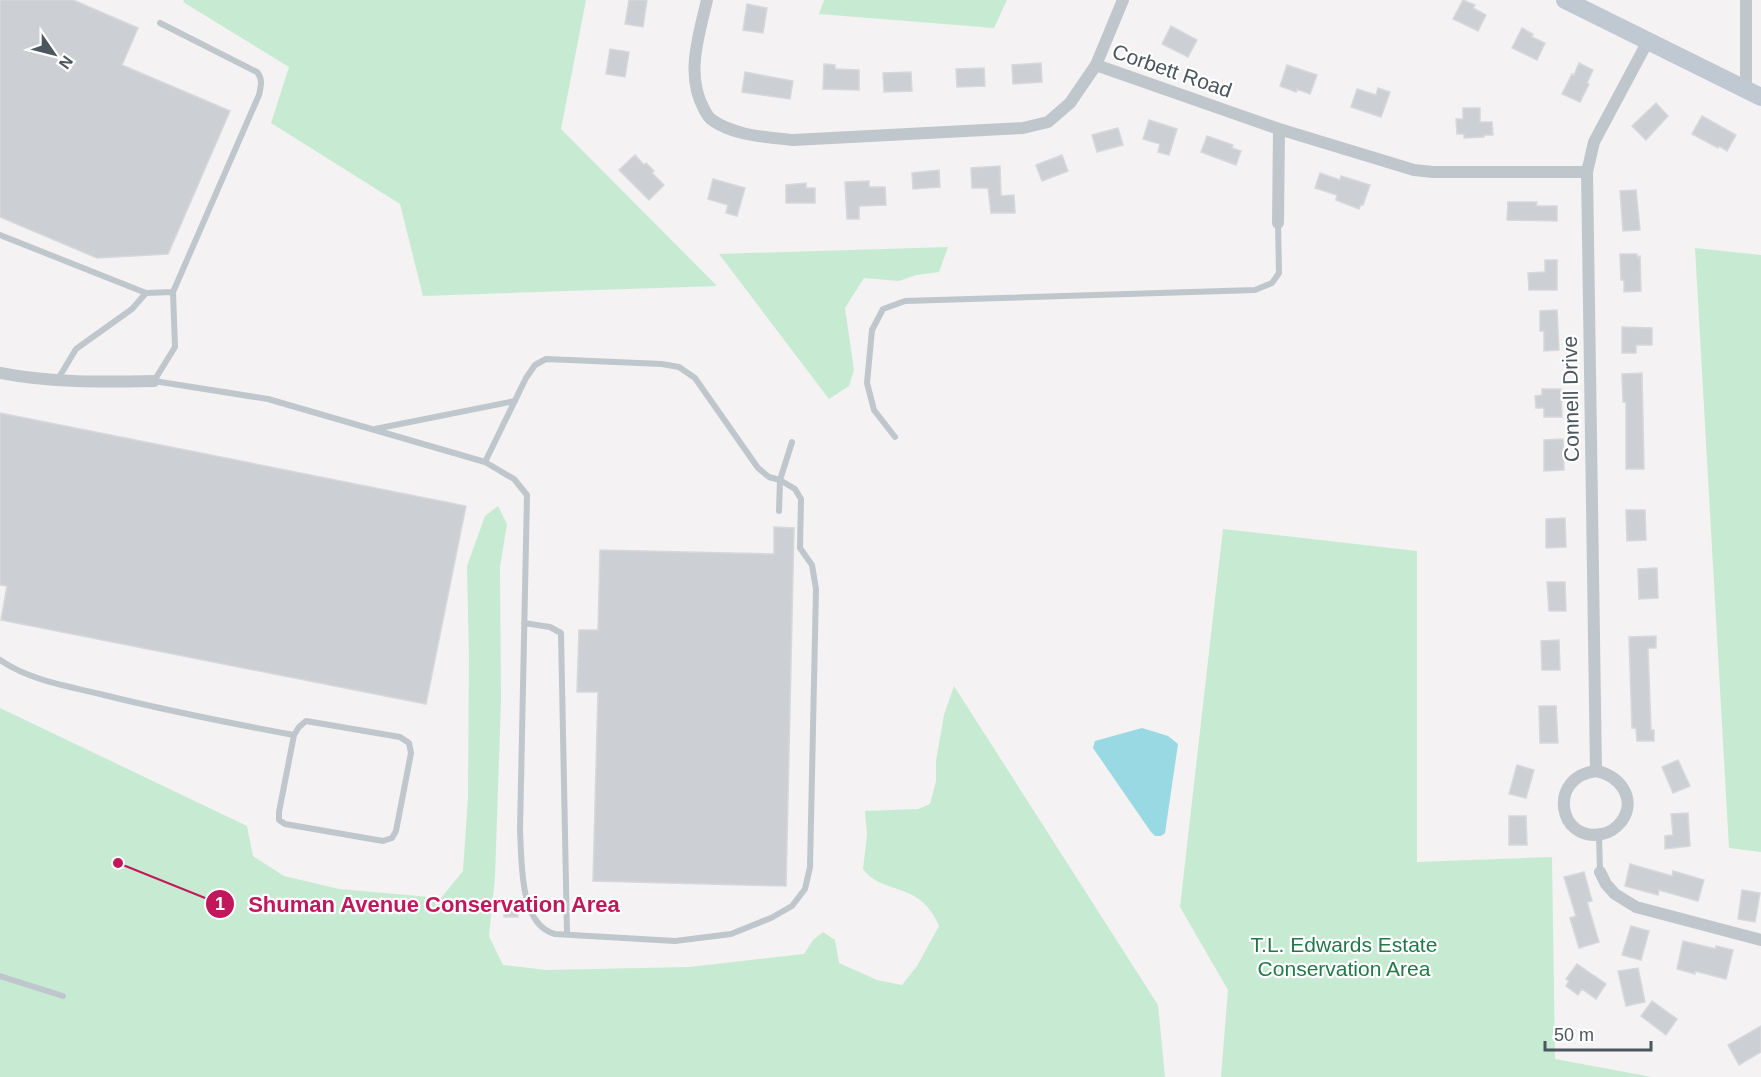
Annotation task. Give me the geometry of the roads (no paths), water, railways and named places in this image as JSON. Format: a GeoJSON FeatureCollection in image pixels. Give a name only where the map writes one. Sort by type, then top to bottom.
{"type":"FeatureCollection","features":[{"type":"Feature","properties":{"kind":"street","name":"Corbett Road"},"geometry":{"type":"LineString","coordinates":[[707,0],[693,77],[699,101],[710,119],[731,129],[756,136],[793,140],[1023,128],[1048,122],[1070,103],[1096,65],[1279,129],[1414,170],[1587,172]]}},
{"type":"Feature","properties":{"kind":"street"},"geometry":{"type":"LineString","coordinates":[[1096,65],[1123,0]]}},
{"type":"Feature","properties":{"kind":"street"},"geometry":{"type":"LineString","coordinates":[[1565,0],[1754,93]]}},
{"type":"Feature","properties":{"kind":"street"},"geometry":{"type":"LineString","coordinates":[[1746,0],[1754,93]]}},
{"type":"Feature","properties":{"kind":"street","name":"Connell Drive"},"geometry":{"type":"LineString","coordinates":[[1596,771],[1587,172],[1594,142],[1648,41]]}},
{"type":"Feature","properties":{"kind":"street"},"geometry":{"type":"LineString","coordinates":[[1278,223],[1279,129]]}},
{"type":"Feature","properties":{"kind":"street"},"geometry":{"type":"LineString","coordinates":[[0,374],[57,380],[154,381]]}},
{"type":"Feature","properties":{"kind":"street"},"geometry":{"type":"LineString","coordinates":[[1596,771],[1605,772],[1619,782],[1624,789],[1627,806],[1621,822],[1607,833],[1599,835],[1580,832],[1573,826],[1567,818],[1563,800],[1571,782],[1578,776],[1596,771]]}},
{"type":"Feature","properties":{"kind":"street"},"geometry":{"type":"LineString","coordinates":[[1600,872],[1606,884],[1615,894],[1636,908],[1761,940]]}},
{"type":"Feature","properties":{"kind":"lane"},"geometry":{"type":"LineString","coordinates":[[160,24],[257,72],[261,77],[259,95],[173,292],[175,347],[154,381],[268,399],[485,462],[514,479],[527,495],[520,831],[528,906],[540,927],[545,932],[675,941],[730,934],[771,918],[792,906],[805,889],[810,867],[816,588],[812,565],[800,548],[801,499],[795,489],[780,480],[769,477],[759,468],[695,378],[679,367],[662,364],[546,359],[535,365],[485,462]]}},
{"type":"Feature","properties":{"kind":"lane"},"geometry":{"type":"LineString","coordinates":[[895,437],[874,410],[867,383],[872,330],[883,309],[905,301],[1255,290],[1272,283],[1279,273],[1278,223]]}},
{"type":"Feature","properties":{"kind":"lane"},"geometry":{"type":"LineString","coordinates":[[0,235],[146,294],[173,292]]}},
{"type":"Feature","properties":{"kind":"lane"},"geometry":{"type":"LineString","coordinates":[[57,380],[76,349],[132,309],[146,294]]}},
{"type":"Feature","properties":{"kind":"lane"},"geometry":{"type":"LineString","coordinates":[[373,430],[515,401]]}},
{"type":"Feature","properties":{"kind":"lane"},"geometry":{"type":"LineString","coordinates":[[779,511],[780,480],[792,442]]}},
{"type":"Feature","properties":{"kind":"lane"},"geometry":{"type":"LineString","coordinates":[[524,622],[550,627],[561,633],[567,934]]}},
{"type":"Feature","properties":{"kind":"lane"},"geometry":{"type":"LineString","coordinates":[[0,660],[33,677],[78,689],[153,708],[294,735]]}},
{"type":"Feature","properties":{"kind":"lane"},"geometry":{"type":"LineString","coordinates":[[306,721],[399,737],[409,743],[411,753],[396,831],[392,838],[382,841],[285,824],[279,820],[294,735],[306,721]]}},
{"type":"Feature","properties":{"kind":"lane"},"geometry":{"type":"LineString","coordinates":[[1599,835],[1600,872]]}},
{"type":"Feature","properties":{"kind":"lane"},"geometry":{"type":"LineString","coordinates":[[0,976],[63,996]]}},
{"type":"Feature","properties":{"kind":"water"},"geometry":{"type":"Polygon","coordinates":[[[1142,728],[1168,736],[1178,744],[1165,833],[1161,836],[1155,836],[1151,832],[1093,748],[1095,741],[1142,728]]]}},
{"type":"Feature","properties":{"kind":"place","name":"Shuman Avenue Conservation Area"},"geometry":{"type":"Point","coordinates":[118,863]}},
{"type":"Feature","properties":{"kind":"park label","name":"T.L. Edwards Estate Conservation Area"},"geometry":{"type":"Point","coordinates":[1344,957]}}]}
